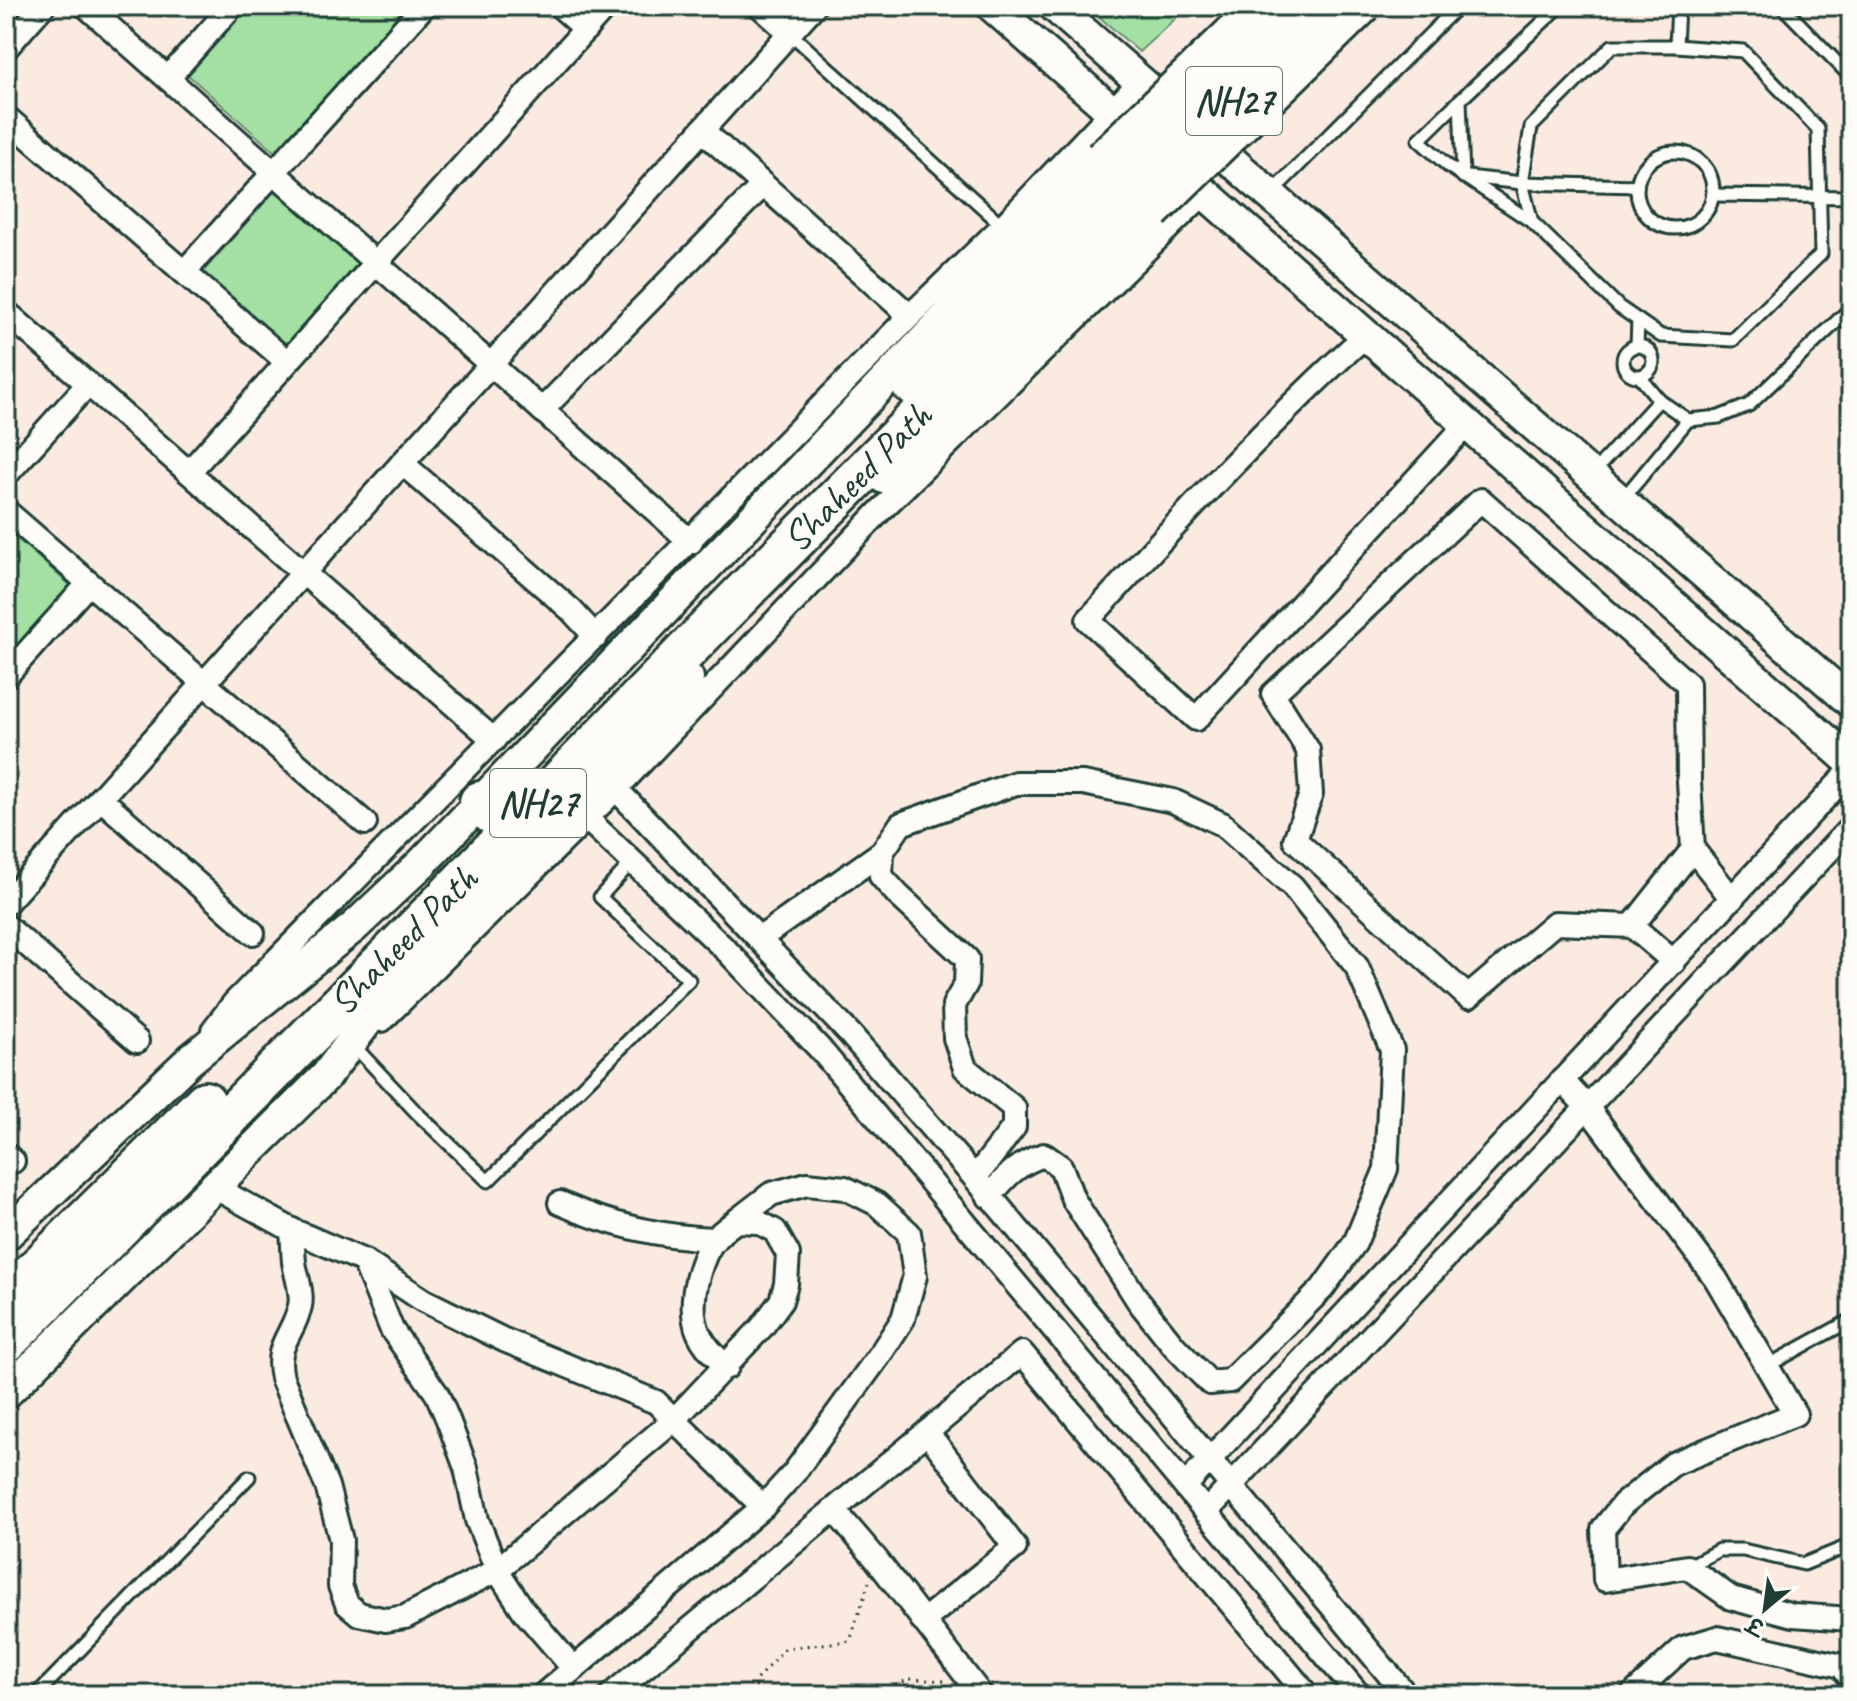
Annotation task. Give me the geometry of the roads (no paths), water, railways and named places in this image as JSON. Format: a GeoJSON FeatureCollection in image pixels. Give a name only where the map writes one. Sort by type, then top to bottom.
{"type":"FeatureCollection","features":[{"type":"Feature","properties":{"kind":"highway","name":"NH27"},"geometry":{"type":"LineString","coordinates":[[1058,253],[1126,185],[1289,6]]}},
{"type":"Feature","properties":{"kind":"highway","name":"NH27"},"geometry":{"type":"LineString","coordinates":[[1126,185],[1331,6]]}},
{"type":"Feature","properties":{"kind":"highway"},"geometry":{"type":"LineString","coordinates":[[1058,253],[1126,185]]}},
{"type":"Feature","properties":{"kind":"highway","name":"Shaheed Path"},"geometry":{"type":"LineString","coordinates":[[8,1281],[321,987],[485,808],[1058,253]]}},
{"type":"Feature","properties":{"kind":"highway","name":"Shaheed Path"},"geometry":{"type":"LineString","coordinates":[[6,1342],[439,922],[1058,253]]}},
{"type":"Feature","properties":{"kind":"street"},"geometry":{"type":"LineString","coordinates":[[6,48],[43,6]]}},
{"type":"Feature","properties":{"kind":"street"},"geometry":{"type":"LineString","coordinates":[[86,6],[691,542]]}},
{"type":"Feature","properties":{"kind":"street"},"geometry":{"type":"LineString","coordinates":[[168,78],[232,6]]}},
{"type":"Feature","properties":{"kind":"street"},"geometry":{"type":"LineString","coordinates":[[184,272],[424,6]]}},
{"type":"Feature","properties":{"kind":"street"},"geometry":{"type":"LineString","coordinates":[[560,6],[586,29]]}},
{"type":"Feature","properties":{"kind":"street"},"geometry":{"type":"LineString","coordinates":[[189,472],[606,6]]}},
{"type":"Feature","properties":{"kind":"street"},"geometry":{"type":"LineString","coordinates":[[760,6],[790,33]]}},
{"type":"Feature","properties":{"kind":"street"},"geometry":{"type":"LineString","coordinates":[[6,903],[814,6]]}},
{"type":"Feature","properties":{"kind":"street"},"geometry":{"type":"LineString","coordinates":[[992,6],[1851,762]]}},
{"type":"Feature","properties":{"kind":"street"},"geometry":{"type":"LineString","coordinates":[[1054,6],[1851,702]]}},
{"type":"Feature","properties":{"kind":"street"},"geometry":{"type":"LineString","coordinates":[[325,1077],[439,922],[781,580],[1126,185],[1257,6]]}},
{"type":"Feature","properties":{"kind":"street"},"geometry":{"type":"LineString","coordinates":[[6,1235],[191,1059],[363,918],[485,808],[1126,185],[1366,6]]}},
{"type":"Feature","properties":{"kind":"street"},"geometry":{"type":"LineString","coordinates":[[191,1059],[234,1003],[691,542],[910,316],[1003,226],[1140,82]]}},
{"type":"Feature","properties":{"kind":"street"},"geometry":{"type":"LineString","coordinates":[[6,117],[287,362]]}},
{"type":"Feature","properties":{"kind":"street"},"geometry":{"type":"LineString","coordinates":[[702,130],[910,316]]}},
{"type":"Feature","properties":{"kind":"street"},"geometry":{"type":"LineString","coordinates":[[542,410],[763,185]]}},
{"type":"Feature","properties":{"kind":"street"},"geometry":{"type":"LineString","coordinates":[[6,1393],[61,1324],[214,1187],[616,789],[880,511],[1204,193]]}},
{"type":"Feature","properties":{"kind":"street"},"geometry":{"type":"LineString","coordinates":[[6,312],[494,740]]}},
{"type":"Feature","properties":{"kind":"street"},"geometry":{"type":"LineString","coordinates":[[1366,335],[1295,399],[1225,470],[1088,620],[1196,719],[1467,424]]}},
{"type":"Feature","properties":{"kind":"street"},"geometry":{"type":"LineString","coordinates":[[1407,371],[1435,339]]}},
{"type":"Feature","properties":{"kind":"street"},"geometry":{"type":"LineString","coordinates":[[6,475],[88,384]]}},
{"type":"Feature","properties":{"kind":"street"},"geometry":{"type":"LineString","coordinates":[[402,463],[571,610],[596,637]]}},
{"type":"Feature","properties":{"kind":"street"},"geometry":{"type":"LineString","coordinates":[[1674,962],[1632,926],[1555,923],[1468,997],[1295,840],[1311,794],[1308,750],[1273,694],[1481,500],[1688,684],[1693,849],[1732,899]]}},
{"type":"Feature","properties":{"kind":"street"},"geometry":{"type":"LineString","coordinates":[[6,511],[365,823]]}},
{"type":"Feature","properties":{"kind":"street"},"geometry":{"type":"LineString","coordinates":[[6,676],[89,583]]}},
{"type":"Feature","properties":{"kind":"street"},"geometry":{"type":"LineString","coordinates":[[1185,1486],[1851,770]]}},
{"type":"Feature","properties":{"kind":"street"},"geometry":{"type":"LineString","coordinates":[[759,939],[882,852],[901,824],[1016,783],[1083,783],[1173,801],[1222,824],[1293,887],[1357,967],[1392,1050],[1386,1169],[1355,1243],[1322,1289],[1230,1381],[1210,1383],[1174,1346],[1139,1302],[1107,1253],[1073,1199],[1061,1167],[1054,1160],[1044,1155],[1027,1161],[1009,1172],[989,1197]]}},
{"type":"Feature","properties":{"kind":"street"},"geometry":{"type":"LineString","coordinates":[[616,789],[850,1034],[975,1178],[1406,1695]]}},
{"type":"Feature","properties":{"kind":"street"},"geometry":{"type":"LineString","coordinates":[[100,798],[253,933]]}},
{"type":"Feature","properties":{"kind":"street"},"geometry":{"type":"LineString","coordinates":[[586,818],[728,952],[820,1049],[1359,1695]]}},
{"type":"Feature","properties":{"kind":"street"},"geometry":{"type":"LineString","coordinates":[[1206,1512],[1851,827]]}},
{"type":"Feature","properties":{"kind":"street"},"geometry":{"type":"LineString","coordinates":[[1632,926],[1693,849]]}},
{"type":"Feature","properties":{"kind":"street"},"geometry":{"type":"LineString","coordinates":[[882,852],[881,876],[967,959],[966,984],[954,1005],[955,1038],[965,1068],[1014,1108],[1014,1127],[975,1178]]}},
{"type":"Feature","properties":{"kind":"street"},"geometry":{"type":"LineString","coordinates":[[339,896],[349,912],[363,918]]}},
{"type":"Feature","properties":{"kind":"street"},"geometry":{"type":"LineString","coordinates":[[6,926],[137,1041]]}},
{"type":"Feature","properties":{"kind":"street"},"geometry":{"type":"LineString","coordinates":[[1562,1080],[1587,1107],[1716,1279],[1795,1414],[1673,1464],[1623,1504],[1603,1529],[1605,1580],[1687,1567],[1731,1598],[1793,1615],[1851,1619]]}},
{"type":"Feature","properties":{"kind":"street"},"geometry":{"type":"LineString","coordinates":[[543,1695],[763,1507],[794,1473],[903,1319],[915,1276],[909,1233],[877,1204],[845,1188],[807,1184],[771,1194],[715,1239],[698,1268],[694,1320],[702,1340],[727,1367]]}},
{"type":"Feature","properties":{"kind":"street"},"geometry":{"type":"LineString","coordinates":[[214,1187],[292,1230],[364,1261],[423,1300],[504,1340],[656,1402],[763,1507]]}},
{"type":"Feature","properties":{"kind":"street"},"geometry":{"type":"LineString","coordinates":[[560,1203],[590,1217],[641,1229],[679,1237],[715,1239]]}},
{"type":"Feature","properties":{"kind":"street"},"geometry":{"type":"LineString","coordinates":[[292,1230],[301,1304],[281,1346],[278,1362],[327,1486],[341,1540],[340,1586],[347,1604],[359,1614],[386,1620],[405,1617],[497,1570],[674,1420],[727,1367],[781,1301],[786,1284],[788,1254],[775,1231],[758,1222],[736,1221]]}},
{"type":"Feature","properties":{"kind":"street"},"geometry":{"type":"LineString","coordinates":[[364,1261],[392,1330],[437,1394],[466,1468],[477,1520],[497,1570],[524,1611],[574,1669]]}},
{"type":"Feature","properties":{"kind":"street"},"geometry":{"type":"LineString","coordinates":[[611,1695],[1051,1328]]}},
{"type":"Feature","properties":{"kind":"street"},"geometry":{"type":"LineString","coordinates":[[1022,1353],[1300,1692],[1334,1665]]}},
{"type":"Feature","properties":{"kind":"street"},"geometry":{"type":"LineString","coordinates":[[923,1621],[1015,1547],[927,1432]]}},
{"type":"Feature","properties":{"kind":"street"},"geometry":{"type":"LineString","coordinates":[[834,1510],[876,1559],[976,1689]]}},
{"type":"Feature","properties":{"kind":"street"},"geometry":{"type":"LineString","coordinates":[[1632,1695],[1683,1648],[1717,1638],[1842,1666],[1851,1679]]}},
{"type":"Feature","properties":{"kind":"lane"},"geometry":{"type":"LineString","coordinates":[[1269,195],[1458,6]]}},
{"type":"Feature","properties":{"kind":"lane"},"geometry":{"type":"LineString","coordinates":[[1532,222],[1522,183],[1531,127],[1612,46],[1676,46],[1743,51],[1818,129],[1821,254],[1733,340],[1661,336],[1619,307],[1532,222],[1463,177],[1419,140],[1560,6]]}},
{"type":"Feature","properties":{"kind":"lane"},"geometry":{"type":"LineString","coordinates":[[1676,46],[1678,6]]}},
{"type":"Feature","properties":{"kind":"lane"},"geometry":{"type":"LineString","coordinates":[[1785,7],[1851,77]]}},
{"type":"Feature","properties":{"kind":"lane"},"geometry":{"type":"LineString","coordinates":[[790,33],[1003,226]]}},
{"type":"Feature","properties":{"kind":"lane"},"geometry":{"type":"LineString","coordinates":[[1460,100],[1463,177]]}},
{"type":"Feature","properties":{"kind":"lane"},"geometry":{"type":"LineString","coordinates":[[1675,151],[1699,160],[1708,170],[1714,195],[1703,217],[1692,225],[1668,228],[1647,216],[1640,206],[1637,186],[1642,170],[1650,160],[1675,151]]}},
{"type":"Feature","properties":{"kind":"lane"},"geometry":{"type":"LineString","coordinates":[[1463,177],[1522,183],[1637,186]]}},
{"type":"Feature","properties":{"kind":"lane"},"geometry":{"type":"LineString","coordinates":[[1714,195],[1851,197]]}},
{"type":"Feature","properties":{"kind":"lane"},"geometry":{"type":"LineString","coordinates":[[1640,377],[1650,371],[1653,362],[1650,352],[1637,346],[1627,350],[1623,364],[1627,372],[1640,377],[1659,400],[1688,420],[1719,417],[1749,405],[1851,308]]}},
{"type":"Feature","properties":{"kind":"lane"},"geometry":{"type":"LineString","coordinates":[[1637,346],[1638,320]]}},
{"type":"Feature","properties":{"kind":"lane"},"geometry":{"type":"LineString","coordinates":[[1591,475],[1659,400]]}},
{"type":"Feature","properties":{"kind":"lane"},"geometry":{"type":"LineString","coordinates":[[1621,501],[1688,420]]}},
{"type":"Feature","properties":{"kind":"lane"},"geometry":{"type":"LineString","coordinates":[[355,1047],[417,1113],[488,1181],[689,980],[600,897],[632,862]]}},
{"type":"Feature","properties":{"kind":"lane"},"geometry":{"type":"LineString","coordinates":[[1767,1366],[1851,1320]]}},
{"type":"Feature","properties":{"kind":"lane"},"geometry":{"type":"LineString","coordinates":[[36,1695],[249,1477]]}},
{"type":"Feature","properties":{"kind":"lane"},"geometry":{"type":"LineString","coordinates":[[1687,1567],[1719,1550],[1743,1550],[1804,1564],[1851,1545]]}}]}
